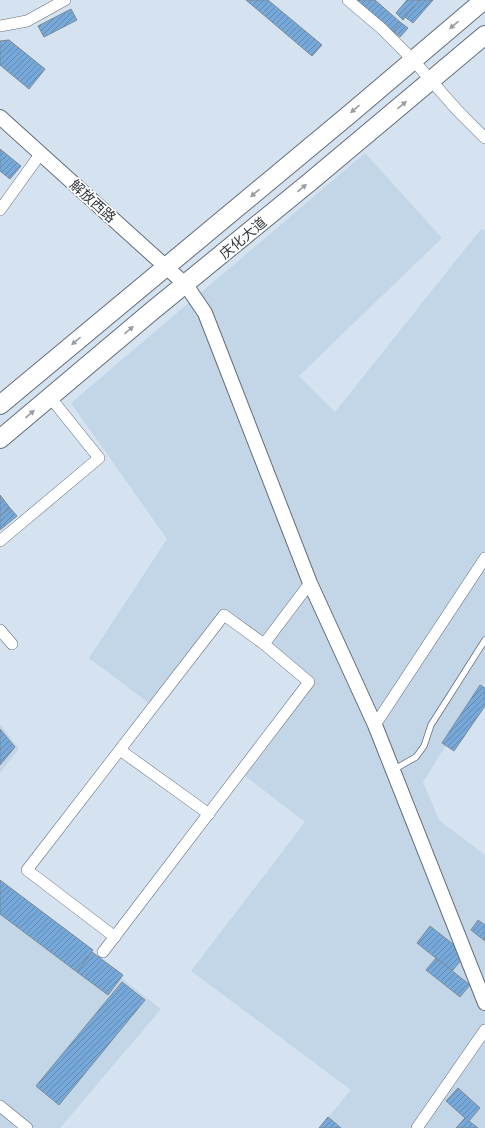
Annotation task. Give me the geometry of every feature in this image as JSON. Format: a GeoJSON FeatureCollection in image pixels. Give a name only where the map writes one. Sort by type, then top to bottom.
{"type":"FeatureCollection","features":[{"type":"Feature","properties":{"kind":"highway","name":"庆化大道"},"geometry":{"type":"LineString","coordinates":[[0,405],[484,0]]}},
{"type":"Feature","properties":{"kind":"highway","name":"庆化大道"},"geometry":{"type":"LineString","coordinates":[[0,439],[485,35]]}},
{"type":"Feature","properties":{"kind":"street"},"geometry":{"type":"LineString","coordinates":[[0,26],[27,21],[65,0]]}},
{"type":"Feature","properties":{"kind":"street"},"geometry":{"type":"LineString","coordinates":[[348,0],[381,28],[413,60],[457,110],[485,138]]}},
{"type":"Feature","properties":{"kind":"street","name":"解放西路"},"geometry":{"type":"LineString","coordinates":[[0,117],[39,157],[183,287],[205,313],[310,584],[375,724],[485,1003]]}},
{"type":"Feature","properties":{"kind":"street","name":"解放西路"},"geometry":{"type":"LineString","coordinates":[[0,127],[39,157]]}},
{"type":"Feature","properties":{"kind":"street"},"geometry":{"type":"LineString","coordinates":[[0,210],[39,157]]}},
{"type":"Feature","properties":{"kind":"street"},"geometry":{"type":"LineString","coordinates":[[0,541],[100,458],[50,397]]}},
{"type":"Feature","properties":{"kind":"street"},"geometry":{"type":"LineString","coordinates":[[375,724],[485,558]]}},
{"type":"Feature","properties":{"kind":"street"},"geometry":{"type":"LineString","coordinates":[[264,644],[310,584]]}},
{"type":"Feature","properties":{"kind":"street"},"geometry":{"type":"LineString","coordinates":[[103,952],[115,937],[209,814],[309,682],[264,644],[224,615],[28,870],[115,937]]}},
{"type":"Feature","properties":{"kind":"street"},"geometry":{"type":"LineString","coordinates":[[0,630],[12,644]]}},
{"type":"Feature","properties":{"kind":"street"},"geometry":{"type":"LineString","coordinates":[[120,750],[209,814]]}},
{"type":"Feature","properties":{"kind":"street"},"geometry":{"type":"LineString","coordinates":[[417,1128],[485,1030]]}},
{"type":"Feature","properties":{"kind":"street"},"geometry":{"type":"LineString","coordinates":[[0,1106],[27,1128]]}},
{"type":"Feature","properties":{"kind":"lane"},"geometry":{"type":"LineString","coordinates":[[393,770],[416,757],[424,746],[431,725],[485,640]]}},
{"type":"Feature","properties":{"kind":"shaded area"},"geometry":{"type":"Polygon","coordinates":[[[365,153],[442,238],[299,376],[335,412],[481,229],[485,231],[485,683],[423,782],[439,820],[485,855],[485,1128],[319,1128],[351,1090],[191,971],[305,822],[244,775],[314,681],[221,610],[150,704],[89,658],[167,539],[71,403],[365,153]]]}},
{"type":"Feature","properties":{"kind":"shaded area"},"geometry":{"type":"Polygon","coordinates":[[[0,724],[19,749],[0,773],[0,724]]]}},
{"type":"Feature","properties":{"kind":"shaded area"},"geometry":{"type":"Polygon","coordinates":[[[0,884],[161,1009],[60,1128],[0,1128],[0,884]]]}},
{"type":"Feature","properties":{"kind":"building"},"geometry":{"type":"Polygon","coordinates":[[[246,0],[268,0],[322,45],[312,56],[246,0]]]}},
{"type":"Feature","properties":{"kind":"building"},"geometry":{"type":"Polygon","coordinates":[[[355,0],[375,0],[400,22],[392,32],[355,0]]]}},
{"type":"Feature","properties":{"kind":"building"},"geometry":{"type":"Polygon","coordinates":[[[407,0],[420,0],[403,20],[396,13],[407,0]]]}},
{"type":"Feature","properties":{"kind":"building"},"geometry":{"type":"Polygon","coordinates":[[[420,0],[433,0],[413,23],[405,17],[420,0]]]}},
{"type":"Feature","properties":{"kind":"building"},"geometry":{"type":"Polygon","coordinates":[[[71,9],[77,20],[44,37],[38,26],[71,9]]]}},
{"type":"Feature","properties":{"kind":"building"},"geometry":{"type":"Polygon","coordinates":[[[400,22],[408,28],[400,37],[393,31],[400,22]]]}},
{"type":"Feature","properties":{"kind":"building"},"geometry":{"type":"Polygon","coordinates":[[[9,40],[45,69],[29,89],[0,65],[0,41],[9,40]]]}},
{"type":"Feature","properties":{"kind":"building"},"geometry":{"type":"Polygon","coordinates":[[[0,149],[21,166],[10,179],[0,171],[0,149]]]}},
{"type":"Feature","properties":{"kind":"building"},"geometry":{"type":"Polygon","coordinates":[[[0,495],[10,508],[0,516],[0,495]]]}},
{"type":"Feature","properties":{"kind":"building"},"geometry":{"type":"Polygon","coordinates":[[[10,508],[17,516],[0,530],[0,516],[10,508]]]}},
{"type":"Feature","properties":{"kind":"building"},"geometry":{"type":"Polygon","coordinates":[[[480,685],[485,688],[485,706],[454,751],[442,743],[480,685]]]}},
{"type":"Feature","properties":{"kind":"building"},"geometry":{"type":"Polygon","coordinates":[[[0,729],[15,747],[0,765],[0,729]]]}},
{"type":"Feature","properties":{"kind":"building"},"geometry":{"type":"Polygon","coordinates":[[[0,880],[93,950],[77,972],[0,914],[0,880]]]}},
{"type":"Feature","properties":{"kind":"building"},"geometry":{"type":"Polygon","coordinates":[[[478,920],[485,925],[485,941],[471,930],[478,920]]]}},
{"type":"Feature","properties":{"kind":"building"},"geometry":{"type":"Polygon","coordinates":[[[430,926],[458,948],[462,959],[452,971],[417,943],[430,926]]]}},
{"type":"Feature","properties":{"kind":"building"},"geometry":{"type":"Polygon","coordinates":[[[92,952],[123,975],[108,995],[77,972],[92,952]]]}},
{"type":"Feature","properties":{"kind":"building"},"geometry":{"type":"Polygon","coordinates":[[[436,958],[470,985],[460,997],[426,970],[436,958]]]}},
{"type":"Feature","properties":{"kind":"building"},"geometry":{"type":"Polygon","coordinates":[[[122,982],[145,1000],[59,1105],[36,1086],[122,982]]]}},
{"type":"Feature","properties":{"kind":"building"},"geometry":{"type":"Polygon","coordinates":[[[458,1088],[480,1108],[469,1121],[478,1128],[456,1128],[465,1118],[446,1101],[458,1088]]]}},
{"type":"Feature","properties":{"kind":"building"},"geometry":{"type":"Polygon","coordinates":[[[328,1117],[341,1128],[319,1128],[328,1117]]]}}]}
